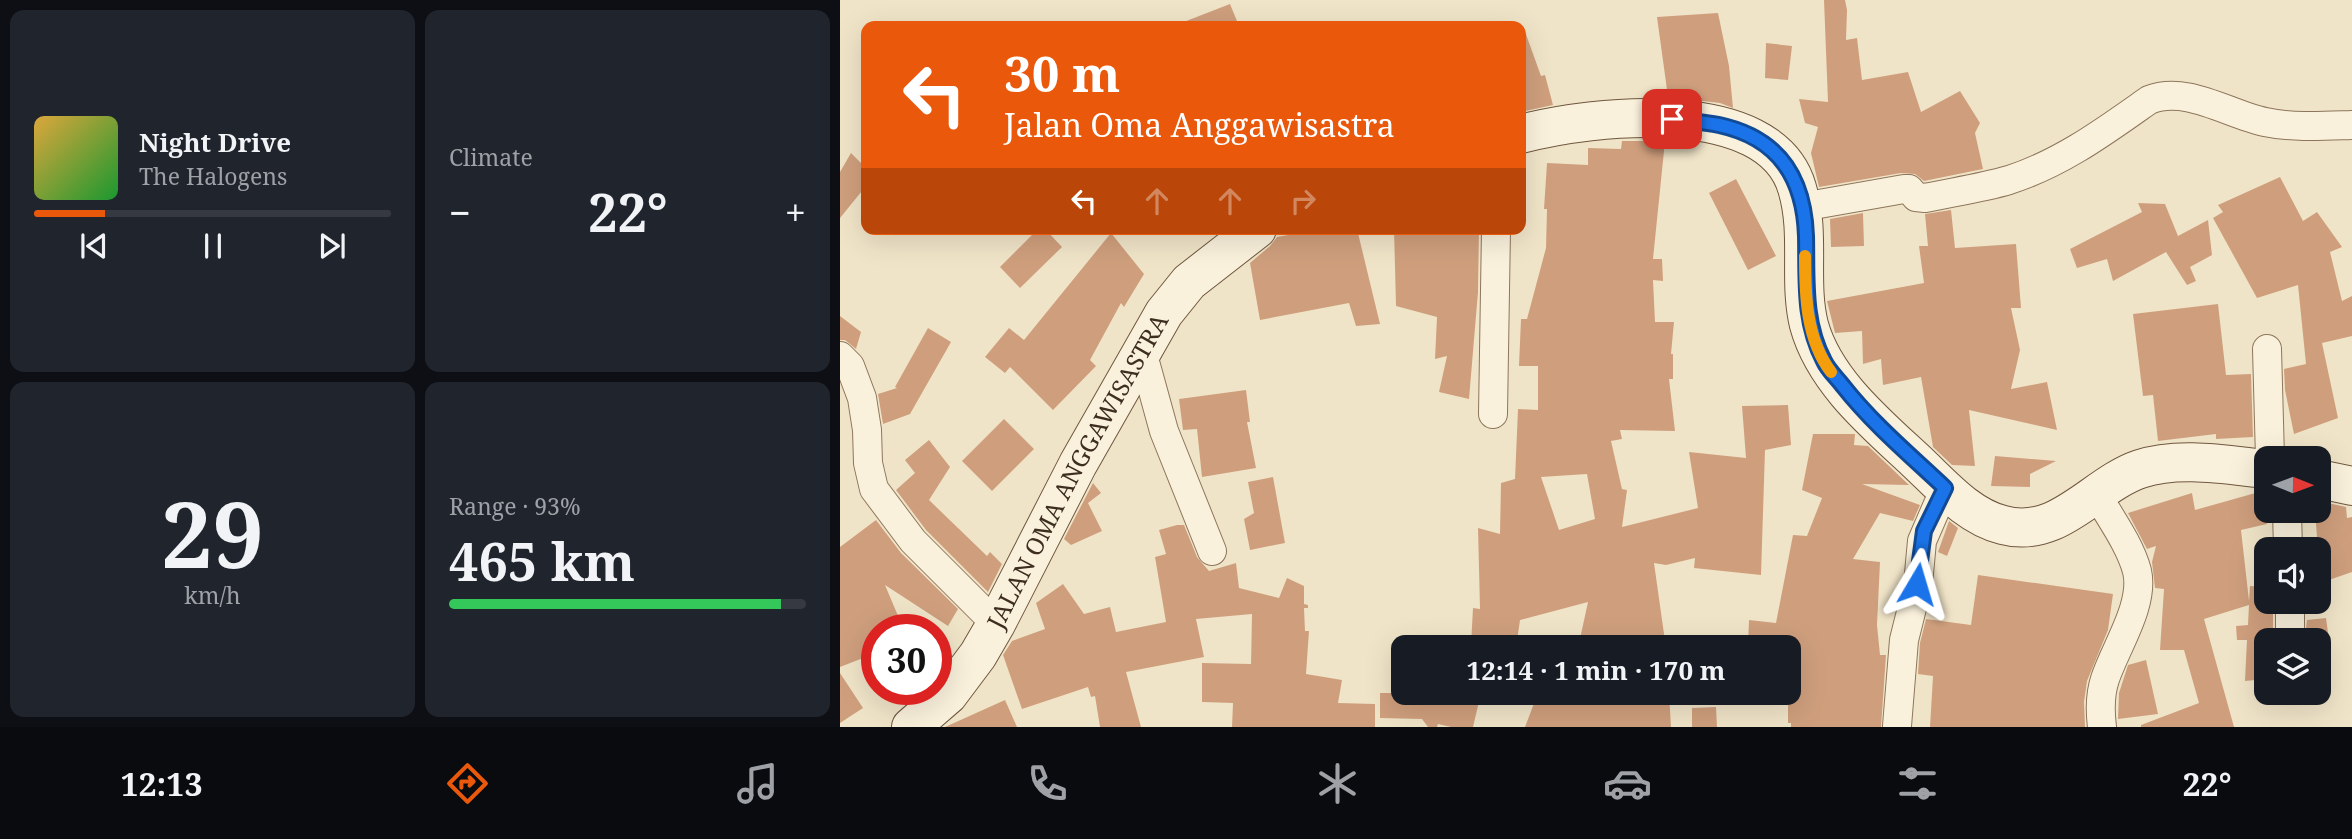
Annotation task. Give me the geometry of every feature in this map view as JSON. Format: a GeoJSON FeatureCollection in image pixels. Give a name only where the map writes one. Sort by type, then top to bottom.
{"type":"FeatureCollection","features":[{"type":"Feature","properties":{"kind":"main road"},"geometry":{"type":"LineString","coordinates":[[1526,133],[1556,125],[1605,119],[1672,119],[1721,126],[1759,141],[1780,156],[1796,184],[1802,207],[1806,234],[1805,286],[1809,324],[1824,363],[1886,434],[1966,508],[2002,525],[2018,527],[2043,524],[2058,518],[2077,510],[2126,475],[2143,468],[2165,464],[2204,464],[2254,468]]}},
{"type":"Feature","properties":{"kind":"main road","name":"JALAN OMA ANGGAWISASTRA"},"geometry":{"type":"LineString","coordinates":[[911,727],[947,695],[978,654],[1078,464],[1164,313],[1189,282],[1249,235]]}},
{"type":"Feature","properties":{"kind":"main road"},"geometry":{"type":"LineString","coordinates":[[2331,482],[2352,486]]}},
{"type":"Feature","properties":{"kind":"street"},"geometry":{"type":"LineString","coordinates":[[1802,207],[1909,189],[1916,197],[1925,198],[2008,180],[2078,150],[2149,100],[2160,96],[2180,95],[2281,125],[2352,125]]}},
{"type":"Feature","properties":{"kind":"street"},"geometry":{"type":"LineString","coordinates":[[1493,414],[1496,235]]}},
{"type":"Feature","properties":{"kind":"street"},"geometry":{"type":"LineString","coordinates":[[2267,349],[2270,446]]}},
{"type":"Feature","properties":{"kind":"street"},"geometry":{"type":"LineString","coordinates":[[1142,351],[1164,430],[1212,551]]}},
{"type":"Feature","properties":{"kind":"street"},"geometry":{"type":"LineString","coordinates":[[840,356],[850,366],[862,398],[868,463],[874,489],[913,541],[996,624]]}},
{"type":"Feature","properties":{"kind":"street"},"geometry":{"type":"LineString","coordinates":[[1897,726],[1904,640],[1917,584],[1922,541],[1945,488]]}},
{"type":"Feature","properties":{"kind":"street"},"geometry":{"type":"LineString","coordinates":[[2097,495],[2127,549],[2138,580],[2124,637],[2104,682],[2100,713],[2102,727]]}},
{"type":"Feature","properties":{"kind":"building"},"geometry":{"type":"Polygon","coordinates":[[[1824,0],[1845,0],[1846,40],[1857,38],[1862,80],[1908,72],[1921,112],[1960,91],[1980,123],[1975,133],[1983,169],[1924,181],[1915,174],[1901,173],[1819,187],[1811,153],[1818,127],[1805,123],[1799,99],[1828,102],[1824,0]]]}},
{"type":"Feature","properties":{"kind":"building"},"geometry":{"type":"Polygon","coordinates":[[[1230,4],[1237,21],[1186,21],[1230,4]]]}},
{"type":"Feature","properties":{"kind":"building"},"geometry":{"type":"Polygon","coordinates":[[[1718,13],[1729,66],[1733,108],[1720,103],[1668,97],[1657,17],[1718,13]]]}},
{"type":"Feature","properties":{"kind":"building"},"geometry":{"type":"Polygon","coordinates":[[[1526,34],[1541,76],[1545,75],[1553,105],[1526,111],[1526,34]]]}},
{"type":"Feature","properties":{"kind":"building"},"geometry":{"type":"Polygon","coordinates":[[[1766,43],[1792,46],[1788,80],[1765,78],[1766,43]]]}},
{"type":"Feature","properties":{"kind":"building"},"geometry":{"type":"Polygon","coordinates":[[[1622,141],[1665,141],[1653,259],[1662,259],[1663,281],[1653,280],[1655,322],[1674,322],[1671,354],[1673,379],[1669,379],[1675,431],[1620,430],[1622,439],[1611,441],[1622,489],[1627,490],[1622,527],[1698,508],[1689,452],[1746,458],[1742,406],[1788,405],[1791,445],[1765,450],[1761,575],[1694,568],[1695,558],[1666,565],[1654,563],[1664,635],[1581,635],[1588,602],[1520,620],[1518,635],[1472,635],[1473,608],[1480,609],[1478,528],[1500,534],[1501,483],[1515,479],[1518,409],[1538,410],[1538,366],[1519,366],[1521,319],[1527,319],[1546,248],[1547,209],[1544,209],[1547,163],[1588,165],[1588,148],[1621,149],[1622,141]],[[1587,474],[1541,477],[1559,530],[1595,519],[1587,474]]]}},
{"type":"Feature","properties":{"kind":"building"},"geometry":{"type":"Polygon","coordinates":[[[851,153],[861,163],[861,192],[840,218],[840,172],[851,153]]]}},
{"type":"Feature","properties":{"kind":"building"},"geometry":{"type":"Polygon","coordinates":[[[2280,177],[2303,221],[2317,212],[2342,247],[2330,252],[2342,301],[2352,296],[2352,336],[2322,343],[2338,418],[2294,434],[2285,390],[2284,369],[2306,364],[2298,285],[2257,298],[2213,218],[2223,212],[2218,205],[2280,177]]]}},
{"type":"Feature","properties":{"kind":"building"},"geometry":{"type":"Polygon","coordinates":[[[1736,179],[1776,256],[1748,270],[1709,193],[1736,179]]]}},
{"type":"Feature","properties":{"kind":"building"},"geometry":{"type":"Polygon","coordinates":[[[2138,203],[2165,204],[2178,236],[2208,220],[2212,255],[2190,267],[2196,281],[2187,285],[2166,252],[2113,281],[2107,259],[2077,268],[2070,249],[2142,212],[2138,203]]]}},
{"type":"Feature","properties":{"kind":"building"},"geometry":{"type":"Polygon","coordinates":[[[1951,210],[1955,248],[2016,244],[2021,308],[2011,308],[2020,350],[2011,389],[2047,382],[2057,430],[1969,410],[1975,466],[1952,465],[1933,447],[1921,377],[1883,385],[1881,359],[1863,364],[1862,331],[1835,333],[1827,301],[1924,283],[1919,246],[1928,246],[1925,214],[1951,210]]]}},
{"type":"Feature","properties":{"kind":"building"},"geometry":{"type":"Polygon","coordinates":[[[1863,213],[1864,246],[1831,247],[1830,219],[1863,213]]]}},
{"type":"Feature","properties":{"kind":"building"},"geometry":{"type":"Polygon","coordinates":[[[1032,235],[1051,235],[1062,247],[1020,288],[1000,267],[1032,235]]]}},
{"type":"Feature","properties":{"kind":"building"},"geometry":{"type":"Polygon","coordinates":[[[1109,235],[1113,235],[1144,274],[1124,307],[1121,303],[1090,360],[1096,366],[1053,410],[1010,367],[1005,373],[985,357],[1009,328],[1024,340],[1109,235]]]}},
{"type":"Feature","properties":{"kind":"building"},"geometry":{"type":"Polygon","coordinates":[[[1358,235],[1380,324],[1356,326],[1349,303],[1260,320],[1250,263],[1277,237],[1358,235]]]}},
{"type":"Feature","properties":{"kind":"building"},"geometry":{"type":"Polygon","coordinates":[[[1394,235],[1479,235],[1478,292],[1469,399],[1439,392],[1447,356],[1435,359],[1437,317],[1396,306],[1394,235]]]}},
{"type":"Feature","properties":{"kind":"building"},"geometry":{"type":"Polygon","coordinates":[[[2218,304],[2226,375],[2251,374],[2253,437],[2216,439],[2216,434],[2158,441],[2153,395],[2143,396],[2133,314],[2218,304]]]}},
{"type":"Feature","properties":{"kind":"building"},"geometry":{"type":"Polygon","coordinates":[[[840,316],[861,332],[856,349],[845,340],[840,340],[840,316]]]}},
{"type":"Feature","properties":{"kind":"building"},"geometry":{"type":"Polygon","coordinates":[[[928,328],[951,342],[910,414],[883,424],[878,394],[897,388],[895,387],[928,328]]]}},
{"type":"Feature","properties":{"kind":"building"},"geometry":{"type":"Polygon","coordinates":[[[1246,390],[1250,422],[1247,422],[1256,468],[1202,477],[1197,429],[1183,430],[1179,399],[1246,390]]]}},
{"type":"Feature","properties":{"kind":"building"},"geometry":{"type":"Polygon","coordinates":[[[1004,419],[1034,449],[992,491],[962,461],[1004,419]]]}},
{"type":"Feature","properties":{"kind":"building"},"geometry":{"type":"Polygon","coordinates":[[[1813,434],[1855,434],[1854,445],[1868,446],[1909,485],[1862,484],[1920,505],[1913,521],[1880,513],[1853,559],[1880,562],[1877,625],[1880,655],[1886,655],[1881,727],[1791,727],[1791,723],[1788,723],[1788,705],[1801,705],[1801,635],[1748,635],[1749,620],[1776,623],[1793,535],[1807,536],[1822,498],[1802,490],[1813,434]]]}},
{"type":"Feature","properties":{"kind":"building"},"geometry":{"type":"Polygon","coordinates":[[[929,440],[950,467],[929,500],[987,556],[990,552],[1002,564],[988,592],[926,530],[896,490],[915,473],[905,460],[929,440]]]}},
{"type":"Feature","properties":{"kind":"building"},"geometry":{"type":"Polygon","coordinates":[[[1995,456],[2056,461],[2030,474],[2030,487],[1991,486],[1995,456]]]}},
{"type":"Feature","properties":{"kind":"building"},"geometry":{"type":"Polygon","coordinates":[[[1273,477],[1285,543],[1250,550],[1244,519],[1254,513],[1248,482],[1273,477]]]}},
{"type":"Feature","properties":{"kind":"building"},"geometry":{"type":"Polygon","coordinates":[[[1093,483],[1101,493],[1088,503],[1102,531],[1071,545],[1064,539],[1093,483]]]}},
{"type":"Feature","properties":{"kind":"building"},"geometry":{"type":"Polygon","coordinates":[[[2192,493],[2195,510],[2254,493],[2254,523],[2267,524],[2241,530],[2249,601],[2250,586],[2254,586],[2254,614],[2273,614],[2273,628],[2254,628],[2254,680],[2245,681],[2247,640],[2237,640],[2236,626],[2248,625],[2249,605],[2204,619],[2234,727],[2141,727],[2199,703],[2184,650],[2160,650],[2164,589],[2155,588],[2152,562],[2156,546],[2147,549],[2128,513],[2192,493]]]}},
{"type":"Feature","properties":{"kind":"building"},"geometry":{"type":"Polygon","coordinates":[[[2331,504],[2346,507],[2347,518],[2352,517],[2352,572],[2331,579],[2331,537],[2317,537],[2316,523],[2331,523],[2331,504]]]}},
{"type":"Feature","properties":{"kind":"building"},"geometry":{"type":"Polygon","coordinates":[[[876,520],[901,553],[958,609],[952,619],[952,614],[930,614],[885,585],[897,614],[861,614],[861,659],[840,667],[840,547],[876,520]]]}},
{"type":"Feature","properties":{"kind":"building"},"geometry":{"type":"Polygon","coordinates":[[[1949,521],[1958,528],[1947,556],[1938,552],[1949,521]]]}},
{"type":"Feature","properties":{"kind":"building"},"geometry":{"type":"Polygon","coordinates":[[[1184,525],[1197,557],[1209,571],[1236,563],[1239,588],[1279,598],[1287,578],[1304,586],[1304,604],[1308,605],[1308,608],[1304,608],[1305,631],[1309,631],[1306,674],[1342,680],[1338,703],[1375,704],[1375,727],[1232,727],[1233,703],[1202,702],[1202,663],[1251,664],[1252,614],[1196,619],[1204,657],[1126,672],[1141,727],[1100,727],[1095,696],[1091,697],[1088,687],[1022,709],[1003,655],[1012,641],[1045,629],[1036,603],[1063,584],[1084,614],[1110,607],[1116,632],[1166,622],[1155,557],[1166,554],[1159,530],[1184,525]]]}},
{"type":"Feature","properties":{"kind":"building"},"geometry":{"type":"Polygon","coordinates":[[[1978,575],[2113,594],[2108,630],[2087,681],[2085,727],[1930,727],[1933,676],[1918,674],[1920,643],[1926,619],[1971,625],[1978,575]]]}},
{"type":"Feature","properties":{"kind":"building"},"geometry":{"type":"Polygon","coordinates":[[[2326,618],[2327,628],[2306,628],[2307,620],[2326,618]]]}},
{"type":"Feature","properties":{"kind":"building"},"geometry":{"type":"Polygon","coordinates":[[[2146,660],[2158,714],[2118,719],[2119,693],[2128,665],[2146,660]]]}},
{"type":"Feature","properties":{"kind":"building"},"geometry":{"type":"Polygon","coordinates":[[[840,673],[863,708],[840,723],[840,673]]]}},
{"type":"Feature","properties":{"kind":"building"},"geometry":{"type":"Polygon","coordinates":[[[1380,693],[1391,693],[1391,705],[1478,705],[1473,727],[1438,724],[1437,727],[1428,727],[1422,719],[1380,718],[1380,693]]]}},
{"type":"Feature","properties":{"kind":"building"},"geometry":{"type":"Polygon","coordinates":[[[1005,700],[1017,727],[945,727],[1005,700]]]}},
{"type":"Feature","properties":{"kind":"building"},"geometry":{"type":"Polygon","coordinates":[[[1533,705],[1670,705],[1671,727],[1525,727],[1533,705]]]}},
{"type":"Feature","properties":{"kind":"building"},"geometry":{"type":"Polygon","coordinates":[[[1716,707],[1717,727],[1692,727],[1692,708],[1716,707]]]}},
{"type":"Feature","properties":{"kind":"slow traffic"},"geometry":{"type":"LineString","coordinates":[[1805,256],[1809,324],[1824,363],[1831,372]]}},
{"type":"Feature","properties":{"kind":"route"},"geometry":{"type":"LineString","coordinates":[[1672,119],[1721,126],[1759,141],[1780,156],[1796,184],[1806,234],[1805,286],[1809,324],[1824,363],[1886,434],[1945,488],[1924,531],[1917,584]]}}]}
